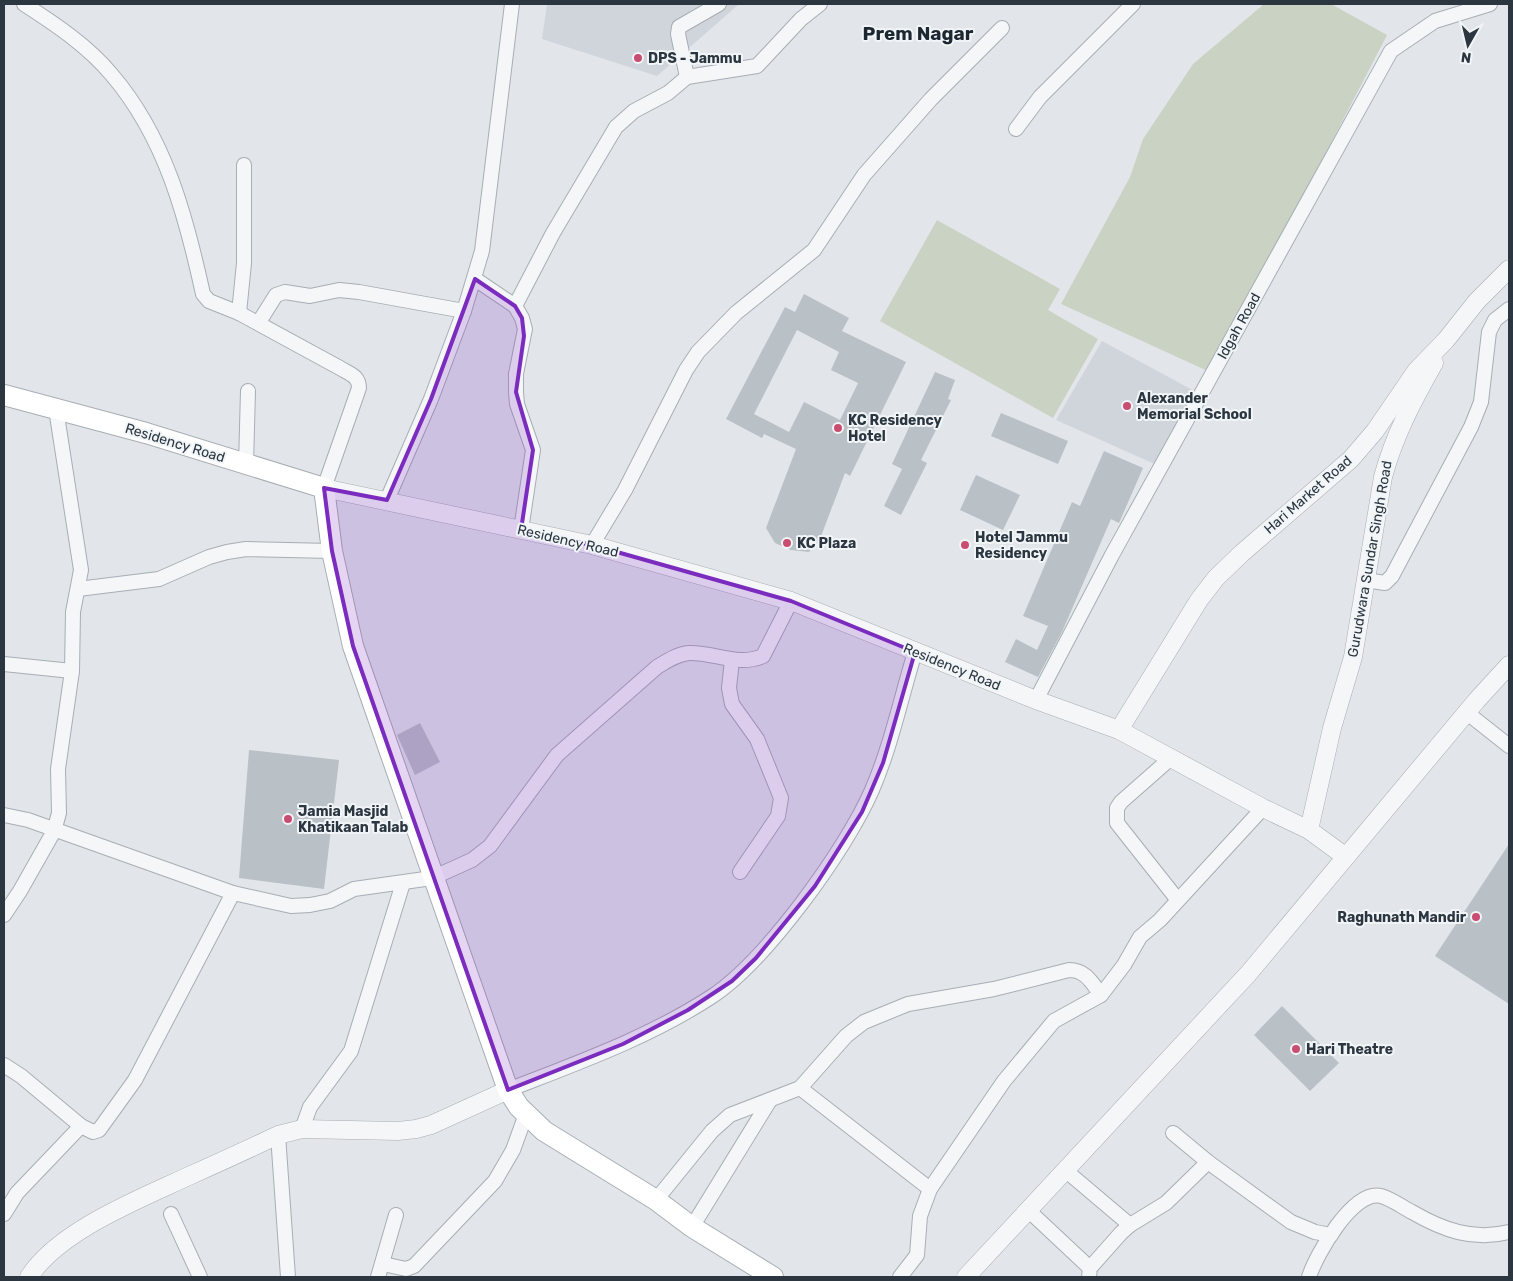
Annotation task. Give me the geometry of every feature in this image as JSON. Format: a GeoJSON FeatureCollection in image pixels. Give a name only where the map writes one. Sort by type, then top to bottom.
{"type":"FeatureCollection","features":[{"type":"Feature","properties":{"kind":"main road","name":"Residency Road"},"geometry":{"type":"LineString","coordinates":[[4,395],[56,408],[324,488]]}},
{"type":"Feature","properties":{"kind":"main road"},"geometry":{"type":"LineString","coordinates":[[324,488],[332,551],[353,646],[432,878],[489,1032],[508,1090],[526,1114],[544,1131],[656,1200],[692,1226],[773,1277]]}},
{"type":"Feature","properties":{"kind":"street"},"geometry":{"type":"LineString","coordinates":[[24,4],[87,50],[112,75],[153,135],[168,166],[204,294],[209,301],[259,322],[340,368],[359,382],[359,388],[324,488]]}},
{"type":"Feature","properties":{"kind":"street"},"geometry":{"type":"LineString","coordinates":[[387,500],[431,398],[475,279],[482,251],[512,4]]}},
{"type":"Feature","properties":{"kind":"street"},"geometry":{"type":"LineString","coordinates":[[687,78],[678,34],[679,27],[719,4]]}},
{"type":"Feature","properties":{"kind":"street"},"geometry":{"type":"LineString","coordinates":[[515,306],[553,233],[616,127],[634,111],[668,93],[687,78],[757,66],[801,19],[820,4]]}},
{"type":"Feature","properties":{"kind":"street"},"geometry":{"type":"LineString","coordinates":[[1016,129],[1056,79],[1133,4]]}},
{"type":"Feature","properties":{"kind":"street","name":"Idgah Road"},"geometry":{"type":"LineString","coordinates":[[1036,700],[1112,555],[1391,51],[1435,21],[1490,4]]}},
{"type":"Feature","properties":{"kind":"street"},"geometry":{"type":"LineString","coordinates":[[592,545],[624,490],[686,370],[698,352],[736,313],[814,250],[864,175],[931,99],[1002,28]]}},
{"type":"Feature","properties":{"kind":"street"},"geometry":{"type":"LineString","coordinates":[[239,313],[244,263],[244,165]]}},
{"type":"Feature","properties":{"kind":"street","name":"Hari Market Road"},"geometry":{"type":"LineString","coordinates":[[1118,730],[1199,600],[1216,578],[1242,553],[1351,459],[1375,431],[1416,371],[1446,340],[1477,301],[1509,269]]}},
{"type":"Feature","properties":{"kind":"street"},"geometry":{"type":"LineString","coordinates":[[475,279],[515,306],[522,318],[525,329],[516,374],[517,404],[533,450],[521,530]]}},
{"type":"Feature","properties":{"kind":"street"},"geometry":{"type":"LineString","coordinates":[[259,322],[276,295],[285,292],[310,296],[339,290],[358,292],[464,311]]}},
{"type":"Feature","properties":{"kind":"street"},"geometry":{"type":"LineString","coordinates":[[1366,580],[1386,583],[1392,576],[1471,427],[1481,402],[1488,332],[1495,320],[1509,308]]}},
{"type":"Feature","properties":{"kind":"street","name":"Gurudwara Sundar Singh Road"},"geometry":{"type":"LineString","coordinates":[[1309,830],[1332,728],[1353,656],[1383,477],[1390,451],[1404,417],[1446,340]]}},
{"type":"Feature","properties":{"kind":"street"},"geometry":{"type":"LineString","coordinates":[[246,464],[248,391]]}},
{"type":"Feature","properties":{"kind":"street"},"geometry":{"type":"LineString","coordinates":[[4,915],[20,892],[54,831],[59,813],[58,769],[72,671],[73,612],[78,589],[80,557],[56,408]]}},
{"type":"Feature","properties":{"kind":"street","name":"Residency Road"},"geometry":{"type":"LineString","coordinates":[[324,488],[592,545],[791,601],[1036,700],[1118,730],[1263,808],[1309,830],[1346,857]]}},
{"type":"Feature","properties":{"kind":"street"},"geometry":{"type":"LineString","coordinates":[[78,589],[159,579],[209,556],[246,549],[332,551]]}},
{"type":"Feature","properties":{"kind":"street"},"geometry":{"type":"LineString","coordinates":[[4,815],[28,820],[54,831],[233,893],[291,906],[330,901],[354,890],[432,878],[472,860],[490,846],[557,754],[657,667],[672,657],[689,653],[732,660],[750,660],[763,656],[791,601]]}},
{"type":"Feature","properties":{"kind":"street"},"geometry":{"type":"LineString","coordinates":[[29,1277],[37,1264],[50,1252],[109,1214],[278,1135],[302,1129],[398,1131],[431,1125],[508,1090],[624,1044],[688,1010],[732,981],[756,958],[815,886],[862,812],[883,763],[915,652]]}},
{"type":"Feature","properties":{"kind":"street"},"geometry":{"type":"LineString","coordinates":[[732,660],[729,688],[732,704],[757,739],[781,798],[778,816],[740,872]]}},
{"type":"Feature","properties":{"kind":"street"},"geometry":{"type":"LineString","coordinates":[[4,664],[72,671]]}},
{"type":"Feature","properties":{"kind":"street"},"geometry":{"type":"LineString","coordinates":[[967,1277],[1248,974],[1466,712],[1509,664]]}},
{"type":"Feature","properties":{"kind":"street"},"geometry":{"type":"LineString","coordinates":[[1466,712],[1509,746]]}},
{"type":"Feature","properties":{"kind":"street"},"geometry":{"type":"LineString","coordinates":[[1171,758],[1122,802],[1117,808],[1115,816],[1122,832],[1177,899]]}},
{"type":"Feature","properties":{"kind":"street"},"geometry":{"type":"LineString","coordinates":[[900,1277],[917,1255],[920,1216],[930,1189],[1004,1081],[1054,1021],[1101,995],[1124,965],[1140,937],[1160,920],[1177,899],[1263,808]]}},
{"type":"Feature","properties":{"kind":"street"},"geometry":{"type":"LineString","coordinates":[[302,1129],[310,1108],[351,1052],[404,883]]}},
{"type":"Feature","properties":{"kind":"street"},"geometry":{"type":"LineString","coordinates":[[4,1065],[21,1076],[81,1126],[92,1132],[99,1130],[135,1080],[233,893]]}},
{"type":"Feature","properties":{"kind":"street"},"geometry":{"type":"LineString","coordinates":[[656,1200],[712,1131],[730,1115],[800,1088],[846,1036],[864,1022],[908,1004],[994,988],[1069,970],[1081,971],[1085,974],[1101,995]]}},
{"type":"Feature","properties":{"kind":"street"},"geometry":{"type":"LineString","coordinates":[[800,1088],[930,1189]]}},
{"type":"Feature","properties":{"kind":"street"},"geometry":{"type":"LineString","coordinates":[[692,1226],[770,1100]]}},
{"type":"Feature","properties":{"kind":"street"},"geometry":{"type":"LineString","coordinates":[[383,1264],[411,1268],[421,1259],[495,1181],[513,1150],[526,1114]]}},
{"type":"Feature","properties":{"kind":"street"},"geometry":{"type":"LineString","coordinates":[[4,1214],[17,1194],[81,1126]]}},
{"type":"Feature","properties":{"kind":"street"},"geometry":{"type":"LineString","coordinates":[[1173,1132],[1208,1162],[1291,1222],[1316,1232],[1331,1235]]}},
{"type":"Feature","properties":{"kind":"street"},"geometry":{"type":"LineString","coordinates":[[278,1135],[288,1277]]}},
{"type":"Feature","properties":{"kind":"street"},"geometry":{"type":"LineString","coordinates":[[1028,1210],[1089,1272],[1130,1225],[1166,1203],[1208,1162]]}},
{"type":"Feature","properties":{"kind":"street"},"geometry":{"type":"LineString","coordinates":[[1065,1170],[1130,1225]]}},
{"type":"Feature","properties":{"kind":"street"},"geometry":{"type":"LineString","coordinates":[[1310,1277],[1313,1265],[1331,1235],[1351,1210],[1375,1196],[1389,1199],[1430,1222],[1451,1231],[1481,1237],[1509,1232]]}},
{"type":"Feature","properties":{"kind":"street"},"geometry":{"type":"LineString","coordinates":[[171,1214],[200,1277]]}},
{"type":"Feature","properties":{"kind":"street"},"geometry":{"type":"LineString","coordinates":[[378,1277],[396,1215]]}},
{"type":"Feature","properties":{"kind":"highlighted area"},"geometry":{"type":"Polygon","coordinates":[[[475,279],[515,306],[522,318],[524,336],[516,392],[533,450],[521,530],[592,545],[791,601],[915,652],[883,763],[862,812],[815,886],[756,958],[732,981],[688,1010],[623,1044],[508,1090],[353,646],[332,551],[324,488],[387,500],[431,399],[475,279]]]}},
{"type":"Feature","properties":{"kind":"shaded area","name":"DPS - Jammu"},"geometry":{"type":"Polygon","coordinates":[[[547,4],[739,4],[657,76],[542,39],[547,4]]]}},
{"type":"Feature","properties":{"kind":"shaded area","name":"Alexander Memorial School"},"geometry":{"type":"Polygon","coordinates":[[[1102,341],[1198,393],[1159,466],[1056,420],[1102,341]]]}},
{"type":"Feature","properties":{"kind":"green space"},"geometry":{"type":"Polygon","coordinates":[[[1264,4],[1331,4],[1387,35],[1212,373],[1061,304],[1130,177],[1143,139],[1193,64],[1264,4]]]}},
{"type":"Feature","properties":{"kind":"green space"},"geometry":{"type":"Polygon","coordinates":[[[937,220],[1060,289],[1048,310],[1098,339],[1053,418],[880,321],[937,220]]]}},
{"type":"Feature","properties":{"kind":"building"},"geometry":{"type":"Polygon","coordinates":[[[804,294],[849,318],[842,331],[906,362],[850,476],[845,473],[820,539],[809,552],[791,550],[775,543],[766,528],[796,449],[764,434],[762,438],[726,419],[785,307],[795,312],[804,294]],[[797,330],[754,414],[789,432],[804,402],[840,420],[858,383],[831,370],[839,352],[797,330]]]}},
{"type":"Feature","properties":{"kind":"building"},"geometry":{"type":"Polygon","coordinates":[[[935,372],[955,380],[948,399],[951,400],[921,460],[927,463],[901,515],[884,506],[902,469],[892,464],[935,372]]]}},
{"type":"Feature","properties":{"kind":"building"},"geometry":{"type":"Polygon","coordinates":[[[1001,413],[1068,441],[1058,464],[991,436],[1001,413]]]}},
{"type":"Feature","properties":{"kind":"building"},"geometry":{"type":"Polygon","coordinates":[[[1104,451],[1143,468],[1119,523],[1111,519],[1062,632],[1038,677],[1005,662],[1016,639],[1037,650],[1048,626],[1023,616],[1072,502],[1080,506],[1104,451]]]}},
{"type":"Feature","properties":{"kind":"building"},"geometry":{"type":"Polygon","coordinates":[[[976,475],[1020,495],[1003,530],[960,510],[976,475]]]}},
{"type":"Feature","properties":{"kind":"building"},"geometry":{"type":"Polygon","coordinates":[[[420,723],[440,762],[415,775],[397,735],[420,723]]]}},
{"type":"Feature","properties":{"kind":"building","name":"Jamia Masjid Khatikaan Talab"},"geometry":{"type":"Polygon","coordinates":[[[249,750],[339,760],[324,889],[239,878],[249,750]]]}},
{"type":"Feature","properties":{"kind":"building"},"geometry":{"type":"Polygon","coordinates":[[[1509,844],[1509,1004],[1435,956],[1509,844]]]}},
{"type":"Feature","properties":{"kind":"building","name":"Hari Theatre"},"geometry":{"type":"Polygon","coordinates":[[[1282,1006],[1339,1063],[1310,1091],[1254,1035],[1282,1006]]]}},
{"type":"Feature","properties":{"kind":"place","name":"DPS - Jammu"},"geometry":{"type":"Point","coordinates":[638,58]}},
{"type":"Feature","properties":{"kind":"place","name":"Alexander Memorial School"},"geometry":{"type":"Point","coordinates":[1127,406]}},
{"type":"Feature","properties":{"kind":"place","name":"KC Residency Hotel"},"geometry":{"type":"Point","coordinates":[838,428]}},
{"type":"Feature","properties":{"kind":"place","name":"KC Plaza"},"geometry":{"type":"Point","coordinates":[787,543]}},
{"type":"Feature","properties":{"kind":"place","name":"Hotel Jammu Residency"},"geometry":{"type":"Point","coordinates":[965,545]}},
{"type":"Feature","properties":{"kind":"place","name":"Jamia Masjid Khatikaan Talab"},"geometry":{"type":"Point","coordinates":[288,819]}},
{"type":"Feature","properties":{"kind":"place","name":"Raghunath Mandir"},"geometry":{"type":"Point","coordinates":[1476,917]}},
{"type":"Feature","properties":{"kind":"place","name":"Hari Theatre"},"geometry":{"type":"Point","coordinates":[1296,1049]}},
{"type":"Feature","properties":{"kind":"district","name":"Prem Nagar"},"geometry":{"type":"Point","coordinates":[918,33]}}]}
